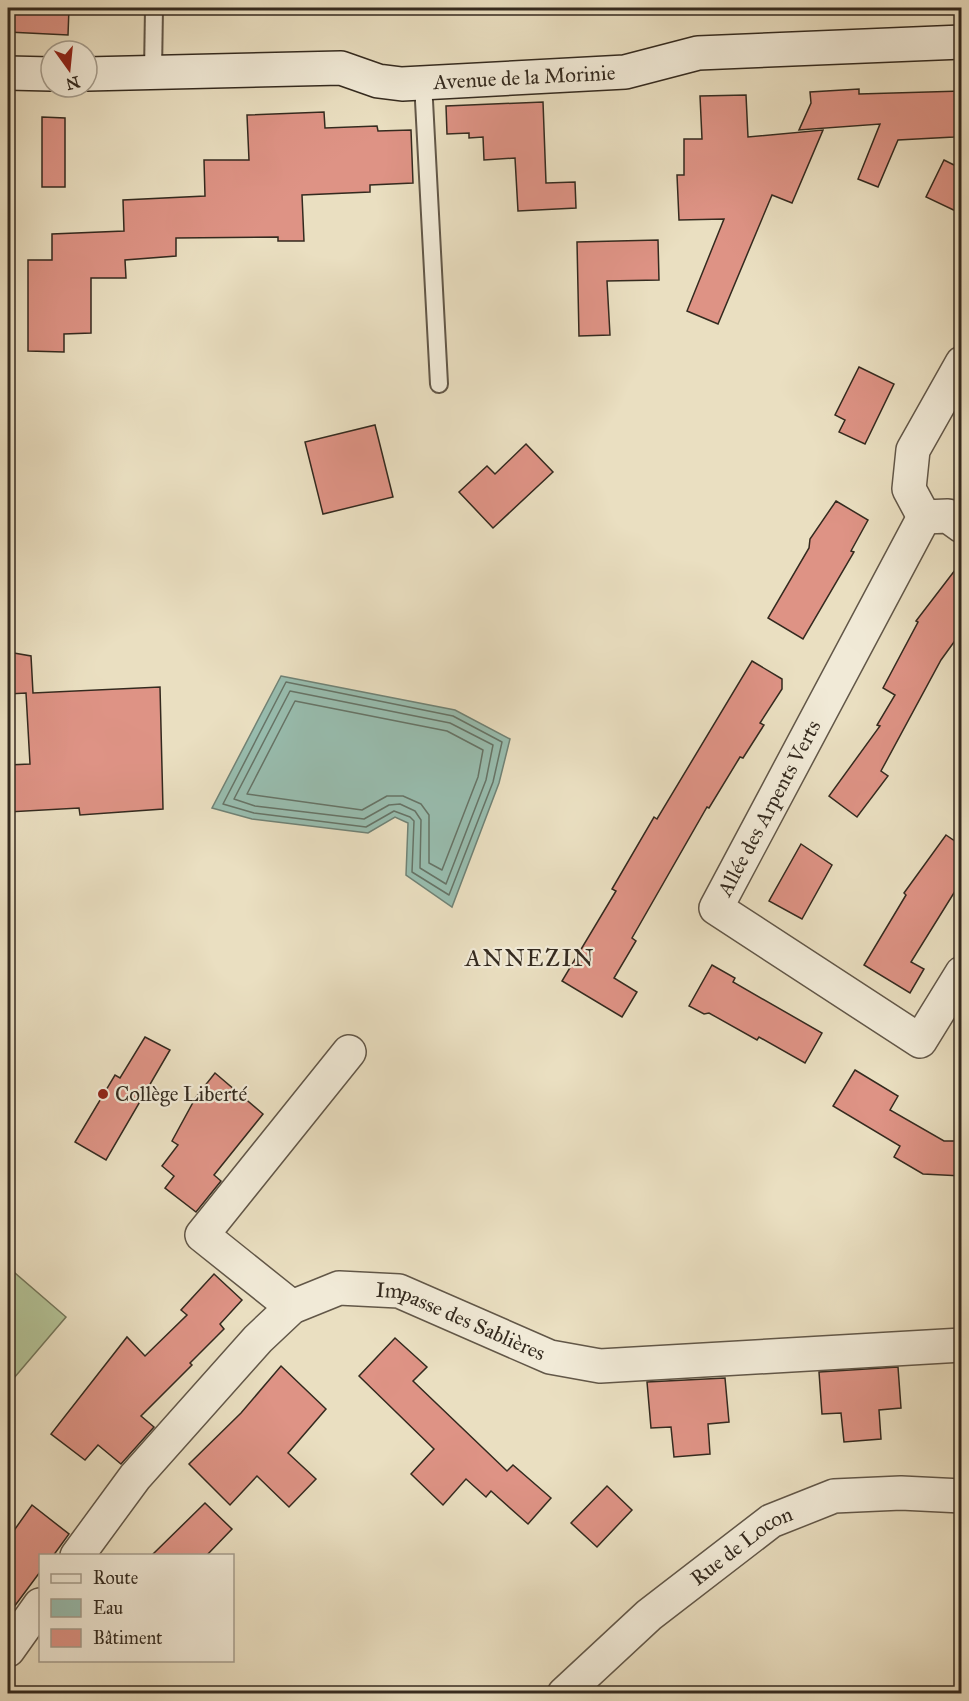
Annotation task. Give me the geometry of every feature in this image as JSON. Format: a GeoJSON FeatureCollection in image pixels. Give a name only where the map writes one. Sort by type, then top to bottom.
{"type":"FeatureCollection","features":[{"type":"Feature","properties":{"kind":"street","name":"Avenue de la Morinie"},"geometry":{"type":"LineString","coordinates":[[99,74],[341,68],[378,81],[423,82],[625,72],[698,53],[962,42]]}},
{"type":"Feature","properties":{"kind":"street"},"geometry":{"type":"LineString","coordinates":[[8,73],[39,74]]}},
{"type":"Feature","properties":{"kind":"street"},"geometry":{"type":"LineString","coordinates":[[962,363],[913,450],[909,489],[924,517],[948,516],[962,526]]}},
{"type":"Feature","properties":{"kind":"street","name":"Allée des Arpents Verts"},"geometry":{"type":"LineString","coordinates":[[924,517],[716,908],[920,1041],[962,973]]}},
{"type":"Feature","properties":{"kind":"street"},"geometry":{"type":"LineString","coordinates":[[292,1307],[202,1235],[348,1052]]}},
{"type":"Feature","properties":{"kind":"street","name":"Impasse des Sablières"},"geometry":{"type":"LineString","coordinates":[[78,1554],[135,1477],[258,1339],[292,1307],[339,1288],[399,1291],[550,1357],[600,1366],[962,1345]]}},
{"type":"Feature","properties":{"kind":"street","name":"Rue de Locon"},"geometry":{"type":"LineString","coordinates":[[564,1694],[649,1615],[771,1521],[834,1496],[901,1493],[962,1496]]}},
{"type":"Feature","properties":{"kind":"street"},"geometry":{"type":"LineString","coordinates":[[8,1650],[39,1606]]}},
{"type":"Feature","properties":{"kind":"lane"},"geometry":{"type":"LineString","coordinates":[[153,72],[154,8]]}},
{"type":"Feature","properties":{"kind":"lane"},"geometry":{"type":"LineString","coordinates":[[423,82],[439,384]]}},
{"type":"Feature","properties":{"kind":"shaded area"},"geometry":{"type":"Polygon","coordinates":[[[8,1267],[66,1317],[8,1385],[8,1267]]]}},
{"type":"Feature","properties":{"kind":"water"},"geometry":{"type":"Polygon","coordinates":[[[281,676],[455,710],[510,739],[499,783],[452,907],[406,875],[408,823],[395,817],[368,833],[252,819],[212,808],[281,676]]]}},
{"type":"Feature","properties":{"kind":"building"},"geometry":{"type":"Polygon","coordinates":[[[8,8],[69,8],[68,35],[8,32],[8,8]]]}},
{"type":"Feature","properties":{"kind":"building"},"geometry":{"type":"Polygon","coordinates":[[[859,89],[859,94],[962,91],[962,127],[954,137],[898,140],[878,187],[858,179],[880,124],[799,130],[811,103],[810,92],[859,89]]]}},
{"type":"Feature","properties":{"kind":"building"},"geometry":{"type":"Polygon","coordinates":[[[746,95],[748,137],[823,130],[792,203],[772,195],[718,324],[687,311],[724,219],[679,220],[677,175],[684,175],[684,139],[702,139],[700,96],[746,95]]]}},
{"type":"Feature","properties":{"kind":"building"},"geometry":{"type":"Polygon","coordinates":[[[543,102],[546,183],[575,182],[576,208],[518,211],[515,158],[484,160],[483,137],[469,138],[469,133],[447,134],[446,106],[543,102]]]}},
{"type":"Feature","properties":{"kind":"building"},"geometry":{"type":"Polygon","coordinates":[[[324,112],[325,128],[377,126],[378,131],[411,130],[413,183],[370,185],[370,192],[302,195],[304,241],[278,241],[278,237],[176,238],[176,256],[125,260],[126,278],[91,278],[91,333],[64,334],[64,352],[28,351],[28,260],[52,260],[52,234],[124,231],[123,200],[205,196],[204,160],[249,160],[247,115],[324,112]]]}},
{"type":"Feature","properties":{"kind":"building"},"geometry":{"type":"Polygon","coordinates":[[[42,117],[65,118],[65,187],[42,187],[42,117]]]}},
{"type":"Feature","properties":{"kind":"building"},"geometry":{"type":"Polygon","coordinates":[[[944,160],[962,169],[962,214],[926,197],[944,160]]]}},
{"type":"Feature","properties":{"kind":"building"},"geometry":{"type":"Polygon","coordinates":[[[658,240],[659,280],[607,281],[610,335],[579,336],[577,242],[658,240]]]}},
{"type":"Feature","properties":{"kind":"building"},"geometry":{"type":"Polygon","coordinates":[[[859,367],[894,384],[865,444],[839,432],[845,420],[835,415],[859,367]]]}},
{"type":"Feature","properties":{"kind":"building"},"geometry":{"type":"Polygon","coordinates":[[[375,425],[393,497],[323,514],[305,442],[375,425]]]}},
{"type":"Feature","properties":{"kind":"building"},"geometry":{"type":"Polygon","coordinates":[[[526,444],[553,472],[493,528],[459,492],[487,466],[495,474],[526,444]]]}},
{"type":"Feature","properties":{"kind":"building"},"geometry":{"type":"Polygon","coordinates":[[[836,501],[868,520],[851,551],[854,552],[803,639],[768,618],[809,548],[810,539],[836,501]]]}},
{"type":"Feature","properties":{"kind":"building"},"geometry":{"type":"Polygon","coordinates":[[[962,561],[962,631],[941,660],[881,771],[888,776],[857,817],[829,796],[880,726],[877,725],[895,695],[883,688],[918,622],[916,621],[962,561]]]}},
{"type":"Feature","properties":{"kind":"building"},"geometry":{"type":"Polygon","coordinates":[[[8,652],[31,656],[33,693],[160,687],[163,809],[80,815],[79,808],[8,812],[8,765],[30,764],[26,693],[8,694],[8,652]]]}},
{"type":"Feature","properties":{"kind":"building"},"geometry":{"type":"Polygon","coordinates":[[[752,661],[782,679],[782,689],[760,723],[764,725],[743,758],[740,757],[709,808],[707,807],[632,938],[636,941],[614,978],[637,992],[622,1017],[562,981],[616,891],[612,889],[654,817],[657,819],[752,661]]]}},
{"type":"Feature","properties":{"kind":"building"},"geometry":{"type":"Polygon","coordinates":[[[946,835],[962,846],[962,880],[911,962],[924,969],[910,993],[864,965],[906,895],[904,893],[946,835]]]}},
{"type":"Feature","properties":{"kind":"building"},"geometry":{"type":"Polygon","coordinates":[[[801,844],[832,865],[802,919],[769,901],[801,844]]]}},
{"type":"Feature","properties":{"kind":"building"},"geometry":{"type":"Polygon","coordinates":[[[712,965],[735,978],[733,982],[822,1033],[805,1063],[759,1037],[757,1040],[709,1013],[704,1014],[689,1006],[712,965]]]}},
{"type":"Feature","properties":{"kind":"building"},"geometry":{"type":"Polygon","coordinates":[[[145,1037],[170,1050],[106,1160],[75,1142],[115,1075],[120,1078],[145,1037]]]}},
{"type":"Feature","properties":{"kind":"building"},"geometry":{"type":"Polygon","coordinates":[[[855,1070],[898,1096],[890,1110],[944,1141],[962,1141],[962,1176],[923,1174],[894,1157],[900,1146],[833,1106],[855,1070]]]}},
{"type":"Feature","properties":{"kind":"building"},"geometry":{"type":"Polygon","coordinates":[[[215,1073],[263,1114],[214,1175],[221,1181],[196,1212],[165,1188],[174,1176],[162,1166],[178,1145],[172,1141],[196,1097],[215,1073]]]}},
{"type":"Feature","properties":{"kind":"building"},"geometry":{"type":"Polygon","coordinates":[[[214,1274],[242,1300],[220,1324],[224,1329],[141,1416],[154,1427],[121,1464],[98,1445],[85,1460],[51,1434],[127,1337],[145,1356],[187,1315],[181,1310],[214,1274]]]}},
{"type":"Feature","properties":{"kind":"building"},"geometry":{"type":"Polygon","coordinates":[[[395,1338],[427,1367],[413,1381],[507,1471],[513,1465],[551,1498],[528,1524],[491,1491],[486,1497],[466,1479],[443,1505],[411,1474],[434,1449],[359,1376],[395,1338]]]}},
{"type":"Feature","properties":{"kind":"building"},"geometry":{"type":"Polygon","coordinates":[[[281,1366],[326,1409],[288,1453],[316,1479],[289,1507],[257,1476],[230,1505],[189,1464],[241,1413],[281,1366]]]}},
{"type":"Feature","properties":{"kind":"building"},"geometry":{"type":"Polygon","coordinates":[[[898,1367],[901,1408],[879,1410],[881,1439],[844,1442],[841,1413],[822,1414],[819,1372],[898,1367]]]}},
{"type":"Feature","properties":{"kind":"building"},"geometry":{"type":"Polygon","coordinates":[[[725,1378],[729,1422],[708,1424],[710,1454],[674,1457],[671,1427],[651,1428],[647,1382],[725,1378]]]}},
{"type":"Feature","properties":{"kind":"building"},"geometry":{"type":"Polygon","coordinates":[[[607,1486],[632,1510],[597,1547],[571,1523],[607,1486]]]}},
{"type":"Feature","properties":{"kind":"building"},"geometry":{"type":"Polygon","coordinates":[[[205,1503],[232,1529],[208,1554],[153,1554],[205,1503]]]}},
{"type":"Feature","properties":{"kind":"building"},"geometry":{"type":"Polygon","coordinates":[[[32,1505],[69,1534],[54,1554],[39,1554],[39,1573],[8,1615],[8,1539],[32,1505]]]}},
{"type":"Feature","properties":{"kind":"place","name":"Collège Liberté"},"geometry":{"type":"Point","coordinates":[103,1094]}},
{"type":"Feature","properties":{"kind":"district","name":"ANNEZIN"},"geometry":{"type":"Point","coordinates":[530,958]}}]}
